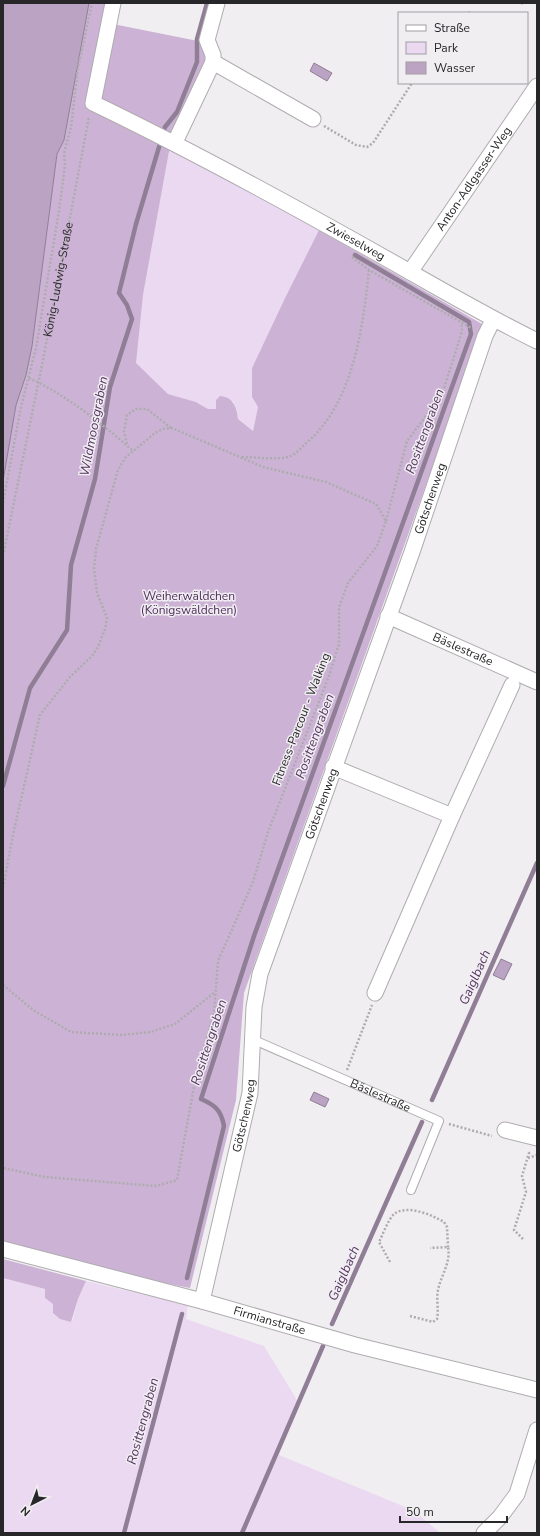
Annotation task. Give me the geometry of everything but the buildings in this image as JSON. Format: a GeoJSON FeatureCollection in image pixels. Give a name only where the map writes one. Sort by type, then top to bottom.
{"type":"FeatureCollection","features":[{"type":"Feature","properties":{"kind":"street"},"geometry":{"type":"LineString","coordinates":[[93,102],[112,3]]}},
{"type":"Feature","properties":{"kind":"street"},"geometry":{"type":"LineString","coordinates":[[167,138],[213,62],[213,55],[207,40],[217,3]]}},
{"type":"Feature","properties":{"kind":"street"},"geometry":{"type":"LineString","coordinates":[[213,62],[312,119]]}},
{"type":"Feature","properties":{"kind":"street","name":"Anton-Adlgasser-Weg"},"geometry":{"type":"LineString","coordinates":[[410,272],[537,86]]}},
{"type":"Feature","properties":{"kind":"street","name":"Zwieselweg"},"geometry":{"type":"LineString","coordinates":[[93,102],[167,138],[410,272],[493,320],[537,342]]}},
{"type":"Feature","properties":{"kind":"street","name":"Götschenweg"},"geometry":{"type":"LineString","coordinates":[[202,1301],[250,1093],[254,1040],[254,1007],[260,974],[461,411],[485,336],[493,320]]}},
{"type":"Feature","properties":{"kind":"street","name":"Bäslestraße"},"geometry":{"type":"LineString","coordinates":[[388,616],[537,682]]}},
{"type":"Feature","properties":{"kind":"street"},"geometry":{"type":"LineString","coordinates":[[375,993],[452,816],[512,685]]}},
{"type":"Feature","properties":{"kind":"street"},"geometry":{"type":"LineString","coordinates":[[333,767],[452,816]]}},
{"type":"Feature","properties":{"kind":"street"},"geometry":{"type":"LineString","coordinates":[[499,1133],[537,1138]]}},
{"type":"Feature","properties":{"kind":"street","name":"Firmianstraße"},"geometry":{"type":"LineString","coordinates":[[3,1249],[202,1301],[355,1344],[537,1390]]}},
{"type":"Feature","properties":{"kind":"street"},"geometry":{"type":"LineString","coordinates":[[485,1533],[500,1517],[517,1494],[537,1430]]}},
{"type":"Feature","properties":{"kind":"lane","name":"Bäslestraße"},"geometry":{"type":"LineString","coordinates":[[254,1040],[439,1121]]}},
{"type":"Feature","properties":{"kind":"lane"},"geometry":{"type":"LineString","coordinates":[[411,1190],[439,1121]]}},
{"type":"Feature","properties":{"kind":"path"},"geometry":{"type":"LineString","coordinates":[[3,503],[21,407],[29,378],[59,210],[65,165],[64,153],[71,127],[78,68],[92,3]]}},
{"type":"Feature","properties":{"kind":"path"},"geometry":{"type":"LineString","coordinates":[[312,119],[356,144],[366,147],[373,143],[411,84]]}},
{"type":"Feature","properties":{"kind":"path","name":"König-Ludwig-Straße"},"geometry":{"type":"LineString","coordinates":[[3,556],[39,382],[93,102]]}},
{"type":"Feature","properties":{"kind":"path"},"geometry":{"type":"LineString","coordinates":[[240,457],[289,457],[318,433],[335,408],[354,360],[365,310],[369,270]]}},
{"type":"Feature","properties":{"kind":"path"},"geometry":{"type":"LineString","coordinates":[[399,287],[475,330]]}},
{"type":"Feature","properties":{"kind":"path","name":"Fitness-Parcour - Walking"},"geometry":{"type":"LineString","coordinates":[[3,1168],[45,1177],[156,1186],[177,1180],[195,1081],[214,1012],[218,961],[253,882],[268,832],[329,676],[339,644],[339,606],[348,583],[377,546],[386,521],[407,441],[442,395],[462,330],[462,322]]}},
{"type":"Feature","properties":{"kind":"path"},"geometry":{"type":"LineString","coordinates":[[29,378],[39,382],[95,420],[113,433],[131,450]]}},
{"type":"Feature","properties":{"kind":"path"},"geometry":{"type":"LineString","coordinates":[[131,450],[124,432],[127,415],[132,412],[147,409],[172,428],[263,467],[326,482],[376,504],[386,521]]}},
{"type":"Feature","properties":{"kind":"path"},"geometry":{"type":"LineString","coordinates":[[3,888],[40,715],[70,677],[95,651],[105,629],[107,618],[94,581],[96,549],[118,470],[131,450],[155,433],[163,429],[172,428]]}},
{"type":"Feature","properties":{"kind":"path"},"geometry":{"type":"LineString","coordinates":[[3,985],[33,1010],[71,1032],[121,1035],[150,1032],[176,1024],[216,992]]}},
{"type":"Feature","properties":{"kind":"path"},"geometry":{"type":"LineString","coordinates":[[343,1079],[376,998],[375,993]]}},
{"type":"Feature","properties":{"kind":"path"},"geometry":{"type":"LineString","coordinates":[[439,1121],[499,1133]]}},
{"type":"Feature","properties":{"kind":"path"},"geometry":{"type":"LineString","coordinates":[[523,1238],[514,1230],[526,1192],[522,1176],[529,1153],[526,1149]]}},
{"type":"Feature","properties":{"kind":"path"},"geometry":{"type":"LineString","coordinates":[[528,1158],[537,1155]]}},
{"type":"Feature","properties":{"kind":"path"},"geometry":{"type":"LineString","coordinates":[[390,1262],[379,1242],[393,1215],[402,1210],[430,1214],[444,1222],[447,1227],[449,1254],[448,1264],[438,1290],[439,1309],[437,1319],[433,1322],[410,1316]]}},
{"type":"Feature","properties":{"kind":"path"},"geometry":{"type":"LineString","coordinates":[[430,1248],[448,1247]]}},
{"type":"Feature","properties":{"kind":"green space","name":"Weiherwäldchen (Königswäldchen)"},"geometry":{"type":"Polygon","coordinates":[[[89,3],[117,3],[113,24],[203,42],[207,60],[170,146],[143,295],[136,363],[168,394],[196,402],[208,409],[216,409],[216,400],[220,396],[228,398],[234,403],[237,410],[238,419],[253,431],[258,407],[252,397],[252,368],[319,230],[482,324],[244,993],[236,1100],[190,1288],[133,1277],[3,1242],[3,481],[16,405],[26,375],[32,346],[57,154],[64,140],[89,3]]]}},
{"type":"Feature","properties":{"kind":"green space"},"geometry":{"type":"Polygon","coordinates":[[[170,146],[319,230],[252,368],[252,397],[258,407],[253,431],[238,419],[237,410],[233,401],[216,409],[208,409],[196,402],[168,394],[135,363],[143,294],[170,146]]]}},
{"type":"Feature","properties":{"kind":"green space"},"geometry":{"type":"Polygon","coordinates":[[[3,1259],[86,1281],[78,1299],[71,1322],[60,1319],[53,1313],[53,1304],[45,1298],[45,1289],[3,1278],[3,1259]]]}},
{"type":"Feature","properties":{"kind":"green space"},"geometry":{"type":"Polygon","coordinates":[[[3,1278],[45,1289],[53,1304],[72,1322],[78,1299],[86,1281],[188,1305],[186,1319],[264,1346],[300,1405],[279,1455],[415,1511],[440,1533],[3,1533],[3,1278]]]}},
{"type":"Feature","properties":{"kind":"water"},"geometry":{"type":"Polygon","coordinates":[[[3,3],[89,3],[64,140],[57,154],[32,346],[26,375],[16,405],[3,481],[3,3]]]}},
{"type":"Feature","properties":{"kind":"water"},"geometry":{"type":"Polygon","coordinates":[[[314,63],[332,73],[327,81],[310,71],[314,63]]]}},
{"type":"Feature","properties":{"kind":"water"},"geometry":{"type":"Polygon","coordinates":[[[501,959],[512,964],[504,980],[493,975],[501,959]]]}},
{"type":"Feature","properties":{"kind":"water"},"geometry":{"type":"Polygon","coordinates":[[[314,1092],[329,1099],[325,1107],[310,1100],[314,1092]]]}},
{"type":"Feature","properties":{"kind":"waterway","name":"Wildmoosgraben"},"geometry":{"type":"LineString","coordinates":[[3,786],[30,688],[67,630],[71,565],[95,479],[110,387],[132,319],[127,305],[119,293],[136,224],[165,127],[177,112],[197,62],[197,39],[207,3]]}},
{"type":"Feature","properties":{"kind":"waterway","name":"Rosittengraben"},"geometry":{"type":"LineString","coordinates":[[187,1278],[224,1126],[217,1109],[201,1099],[254,936],[471,334],[469,322],[355,255]]}},
{"type":"Feature","properties":{"kind":"waterway","name":"Gaiglbach"},"geometry":{"type":"LineString","coordinates":[[432,1100],[537,863]]}},
{"type":"Feature","properties":{"kind":"waterway","name":"Gaiglbach"},"geometry":{"type":"LineString","coordinates":[[332,1324],[422,1122]]}},
{"type":"Feature","properties":{"kind":"waterway","name":"Rosittengraben"},"geometry":{"type":"LineString","coordinates":[[124,1533],[182,1314]]}},
{"type":"Feature","properties":{"kind":"waterway","name":"Gaiglbach"},"geometry":{"type":"LineString","coordinates":[[242,1533],[323,1346]]}}]}
